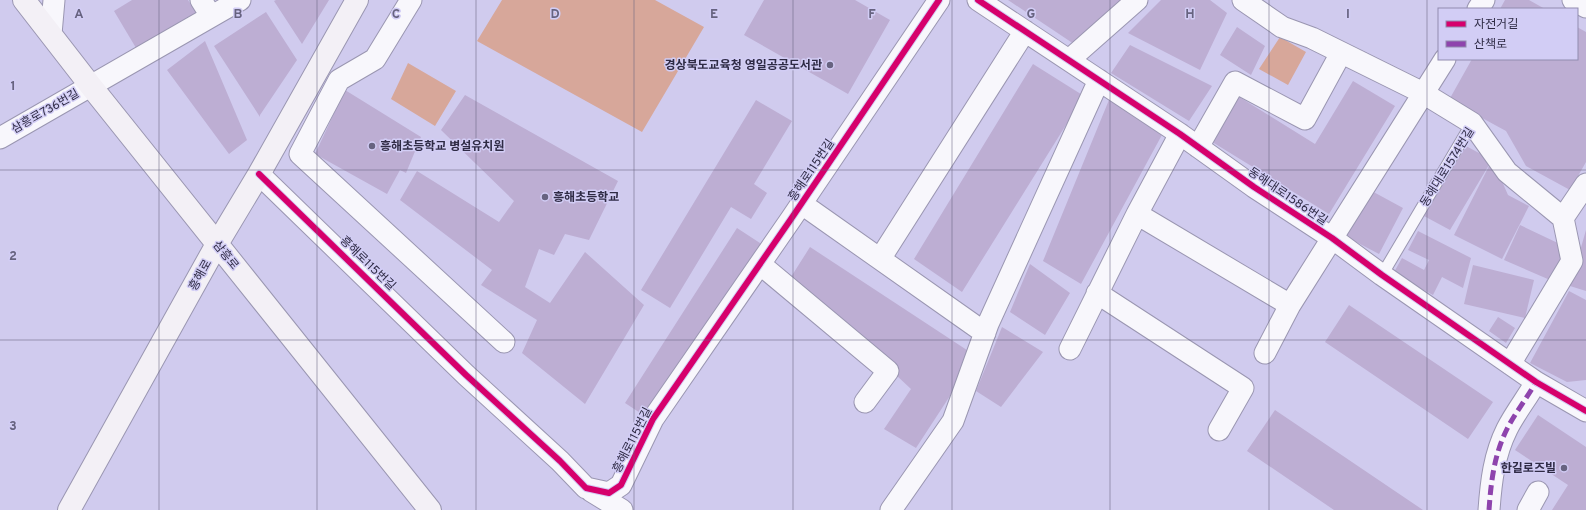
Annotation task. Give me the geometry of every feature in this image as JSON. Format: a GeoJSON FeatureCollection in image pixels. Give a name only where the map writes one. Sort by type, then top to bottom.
{"type":"FeatureCollection","features":[{"type":"Feature","properties":{"kind":"main road","name":"삼흥로"},"geometry":{"type":"LineString","coordinates":[[24,0],[90,85],[430,510]]}},
{"type":"Feature","properties":{"kind":"main road","name":"흥해로"},"geometry":{"type":"LineString","coordinates":[[69,510],[217,244],[260,174],[357,0]]}},
{"type":"Feature","properties":{"kind":"street"},"geometry":{"type":"LineString","coordinates":[[51,34],[54,0]]}},
{"type":"Feature","properties":{"kind":"street"},"geometry":{"type":"LineString","coordinates":[[206,8],[240,0]]}},
{"type":"Feature","properties":{"kind":"street"},"geometry":{"type":"LineString","coordinates":[[411,0],[375,59],[339,80],[300,154],[504,342]]}},
{"type":"Feature","properties":{"kind":"street","name":"흥해로115번길"},"geometry":{"type":"LineString","coordinates":[[260,174],[466,375],[560,461],[586,488],[609,493],[621,484],[653,420],[802,204],[939,0]]}},
{"type":"Feature","properties":{"kind":"street","name":"동해대로1586번길"},"geometry":{"type":"LineString","coordinates":[[978,0],[1180,134],[1254,187],[1332,238],[1382,275],[1536,382],[1586,411]]}},
{"type":"Feature","properties":{"kind":"street"},"geometry":{"type":"LineString","coordinates":[[1069,60],[1137,0]]}},
{"type":"Feature","properties":{"kind":"street"},"geometry":{"type":"LineString","coordinates":[[1243,0],[1282,27],[1312,38],[1423,93],[1472,123]]}},
{"type":"Feature","properties":{"kind":"street"},"geometry":{"type":"LineString","coordinates":[[1573,0],[1586,7]]}},
{"type":"Feature","properties":{"kind":"street","name":"삼흥로736번길"},"geometry":{"type":"LineString","coordinates":[[0,138],[90,85],[206,8]]}},
{"type":"Feature","properties":{"kind":"street"},"geometry":{"type":"LineString","coordinates":[[880,259],[1025,31]]}},
{"type":"Feature","properties":{"kind":"street"},"geometry":{"type":"LineString","coordinates":[[1198,147],[1235,82],[1304,119],[1341,53]]}},
{"type":"Feature","properties":{"kind":"street"},"geometry":{"type":"LineString","coordinates":[[1265,353],[1290,305],[1444,60]]}},
{"type":"Feature","properties":{"kind":"street"},"geometry":{"type":"LineString","coordinates":[[891,510],[953,421],[987,328],[1099,80]]}},
{"type":"Feature","properties":{"kind":"street","name":"동해대로1574번길"},"geometry":{"type":"LineString","coordinates":[[1472,123],[1507,172],[1563,218]]}},
{"type":"Feature","properties":{"kind":"street"},"geometry":{"type":"LineString","coordinates":[[1070,349],[1137,214],[1180,134]]}},
{"type":"Feature","properties":{"kind":"street"},"geometry":{"type":"LineString","coordinates":[[1510,364],[1572,261],[1563,218],[1586,184]]}},
{"type":"Feature","properties":{"kind":"street"},"geometry":{"type":"LineString","coordinates":[[802,204],[880,259],[987,328]]}},
{"type":"Feature","properties":{"kind":"street"},"geometry":{"type":"LineString","coordinates":[[1137,214],[1290,305]]}},
{"type":"Feature","properties":{"kind":"street"},"geometry":{"type":"LineString","coordinates":[[760,264],[888,371],[865,402]]}},
{"type":"Feature","properties":{"kind":"street"},"geometry":{"type":"LineString","coordinates":[[1097,293],[1242,388],[1219,430]]}},
{"type":"Feature","properties":{"kind":"street"},"geometry":{"type":"LineString","coordinates":[[1489,510],[1492,478],[1501,444],[1507,429],[1536,382]]}},
{"type":"Feature","properties":{"kind":"street"},"geometry":{"type":"LineString","coordinates":[[586,488],[622,510]]}},
{"type":"Feature","properties":{"kind":"street"},"geometry":{"type":"LineString","coordinates":[[1528,510],[1538,492]]}},
{"type":"Feature","properties":{"kind":"lane","name":"동해대로1574번길"},"geometry":{"type":"LineString","coordinates":[[1382,275],[1472,123]]}},
{"type":"Feature","properties":{"kind":"shaded area"},"geometry":{"type":"Polygon","coordinates":[[[502,0],[655,0],[704,27],[642,132],[477,41],[502,0]]]}},
{"type":"Feature","properties":{"kind":"shaded area"},"geometry":{"type":"Polygon","coordinates":[[[1280,37],[1306,52],[1288,85],[1259,69],[1280,37]]]}},
{"type":"Feature","properties":{"kind":"shaded area"},"geometry":{"type":"Polygon","coordinates":[[[408,63],[456,91],[435,126],[391,99],[408,63]]]}},
{"type":"Feature","properties":{"kind":"building"},"geometry":{"type":"Polygon","coordinates":[[[132,0],[188,0],[199,17],[139,53],[114,11],[132,0]]]}},
{"type":"Feature","properties":{"kind":"building"},"geometry":{"type":"Polygon","coordinates":[[[329,0],[302,44],[274,1],[329,0]]]}},
{"type":"Feature","properties":{"kind":"building","name":"경상북도교육청 영일공공도서관"},"geometry":{"type":"Polygon","coordinates":[[[764,0],[855,0],[890,20],[848,94],[744,35],[764,0]]]}},
{"type":"Feature","properties":{"kind":"building"},"geometry":{"type":"Polygon","coordinates":[[[1008,0],[1125,0],[1074,44],[1008,0]]]}},
{"type":"Feature","properties":{"kind":"building"},"geometry":{"type":"Polygon","coordinates":[[[1161,0],[1210,0],[1227,13],[1200,70],[1128,33],[1161,0]]]}},
{"type":"Feature","properties":{"kind":"building"},"geometry":{"type":"Polygon","coordinates":[[[1505,0],[1529,0],[1543,8],[1501,8],[1505,0]]]}},
{"type":"Feature","properties":{"kind":"building"},"geometry":{"type":"Polygon","coordinates":[[[266,12],[297,60],[260,117],[214,46],[266,12]]]}},
{"type":"Feature","properties":{"kind":"building"},"geometry":{"type":"Polygon","coordinates":[[[1237,27],[1265,46],[1251,75],[1220,55],[1237,27]]]}},
{"type":"Feature","properties":{"kind":"building"},"geometry":{"type":"Polygon","coordinates":[[[1578,28],[1586,32],[1586,162],[1570,190],[1526,166],[1506,131],[1449,100],[1471,60],[1578,60],[1578,28]]]}},
{"type":"Feature","properties":{"kind":"building"},"geometry":{"type":"Polygon","coordinates":[[[205,41],[247,140],[229,154],[167,70],[205,41]]]}},
{"type":"Feature","properties":{"kind":"building"},"geometry":{"type":"Polygon","coordinates":[[[1130,45],[1212,86],[1189,121],[1111,73],[1130,45]]]}},
{"type":"Feature","properties":{"kind":"building"},"geometry":{"type":"Polygon","coordinates":[[[1033,64],[1084,96],[962,292],[914,259],[1033,64]]]}},
{"type":"Feature","properties":{"kind":"building"},"geometry":{"type":"Polygon","coordinates":[[[1353,81],[1395,106],[1329,214],[1209,140],[1236,95],[1315,144],[1353,81]]]}},
{"type":"Feature","properties":{"kind":"building","name":"흥해초등학교 병설유치원"},"geometry":{"type":"Polygon","coordinates":[[[345,90],[421,137],[406,173],[400,170],[387,194],[315,154],[345,90]]]}},
{"type":"Feature","properties":{"kind":"building"},"geometry":{"type":"Polygon","coordinates":[[[465,95],[618,181],[589,240],[565,234],[554,255],[539,249],[525,287],[550,303],[585,252],[644,305],[585,404],[522,353],[537,320],[481,285],[492,270],[400,200],[417,171],[499,222],[514,201],[441,130],[465,95]]]}},
{"type":"Feature","properties":{"kind":"building"},"geometry":{"type":"Polygon","coordinates":[[[1111,95],[1163,133],[1081,284],[1043,261],[1111,95]]]}},
{"type":"Feature","properties":{"kind":"building"},"geometry":{"type":"Polygon","coordinates":[[[756,100],[792,121],[754,184],[767,193],[751,219],[731,207],[670,308],[641,290],[756,100]]]}},
{"type":"Feature","properties":{"kind":"building"},"geometry":{"type":"Polygon","coordinates":[[[1466,146],[1492,160],[1450,230],[1424,216],[1466,146]]]}},
{"type":"Feature","properties":{"kind":"building"},"geometry":{"type":"Polygon","coordinates":[[[1489,166],[1497,170],[1508,195],[1529,206],[1502,259],[1454,235],[1489,166]]]}},
{"type":"Feature","properties":{"kind":"building"},"geometry":{"type":"Polygon","coordinates":[[[1368,189],[1403,208],[1379,254],[1343,235],[1368,189]]]}},
{"type":"Feature","properties":{"kind":"building"},"geometry":{"type":"Polygon","coordinates":[[[1520,225],[1562,245],[1568,263],[1557,283],[1504,260],[1520,225]]]}},
{"type":"Feature","properties":{"kind":"building"},"geometry":{"type":"Polygon","coordinates":[[[737,228],[763,245],[651,420],[625,403],[737,228]]]}},
{"type":"Feature","properties":{"kind":"building"},"geometry":{"type":"Polygon","coordinates":[[[1586,230],[1586,291],[1570,286],[1586,230]]]}},
{"type":"Feature","properties":{"kind":"building"},"geometry":{"type":"Polygon","coordinates":[[[1418,231],[1471,258],[1463,288],[1442,277],[1433,295],[1393,274],[1402,258],[1424,270],[1429,260],[1408,250],[1418,231]]]}},
{"type":"Feature","properties":{"kind":"building"},"geometry":{"type":"Polygon","coordinates":[[[810,247],[976,356],[916,448],[884,429],[911,389],[791,277],[810,247]]]}},
{"type":"Feature","properties":{"kind":"building"},"geometry":{"type":"Polygon","coordinates":[[[1030,264],[1070,293],[1045,335],[1010,312],[1030,264]]]}},
{"type":"Feature","properties":{"kind":"building"},"geometry":{"type":"Polygon","coordinates":[[[1473,265],[1534,280],[1525,318],[1464,304],[1473,265]]]}},
{"type":"Feature","properties":{"kind":"building"},"geometry":{"type":"Polygon","coordinates":[[[1569,291],[1586,300],[1586,380],[1567,382],[1530,363],[1569,291]]]}},
{"type":"Feature","properties":{"kind":"building"},"geometry":{"type":"Polygon","coordinates":[[[1349,305],[1493,402],[1468,439],[1325,342],[1349,305]]]}},
{"type":"Feature","properties":{"kind":"building"},"geometry":{"type":"Polygon","coordinates":[[[1498,317],[1515,328],[1506,343],[1489,331],[1498,317]]]}},
{"type":"Feature","properties":{"kind":"building"},"geometry":{"type":"Polygon","coordinates":[[[1002,327],[1043,352],[1001,407],[976,391],[1002,327]]]}},
{"type":"Feature","properties":{"kind":"building"},"geometry":{"type":"Polygon","coordinates":[[[1275,410],[1423,510],[1334,510],[1247,451],[1275,410]]]}},
{"type":"Feature","properties":{"kind":"building","name":"한길로즈빌"},"geometry":{"type":"Polygon","coordinates":[[[1538,415],[1586,447],[1586,510],[1552,510],[1568,485],[1515,450],[1538,415]]]}},
{"type":"Feature","properties":{"kind":"marked path"},"geometry":{"type":"LineString","coordinates":[[1489,510],[1494,469],[1499,449],[1510,423],[1536,382]]}},
{"type":"Feature","properties":{"kind":"cycle path"},"geometry":{"type":"LineString","coordinates":[[259,174],[466,375],[560,461],[586,488],[609,493],[621,485],[653,419],[791,219],[939,0]]}},
{"type":"Feature","properties":{"kind":"cycle path"},"geometry":{"type":"LineString","coordinates":[[978,0],[1180,134],[1254,187],[1332,238],[1382,275],[1536,382],[1586,411]]}},
{"type":"Feature","properties":{"kind":"place","name":"경상북도교육청 영일공공도서관"},"geometry":{"type":"Point","coordinates":[830,65]}},
{"type":"Feature","properties":{"kind":"place","name":"흥해초등학교 병설유치원"},"geometry":{"type":"Point","coordinates":[372,146]}},
{"type":"Feature","properties":{"kind":"place","name":"흥해초등학교"},"geometry":{"type":"Point","coordinates":[545,197]}},
{"type":"Feature","properties":{"kind":"place","name":"한길로즈빌"},"geometry":{"type":"Point","coordinates":[1564,468]}}]}
